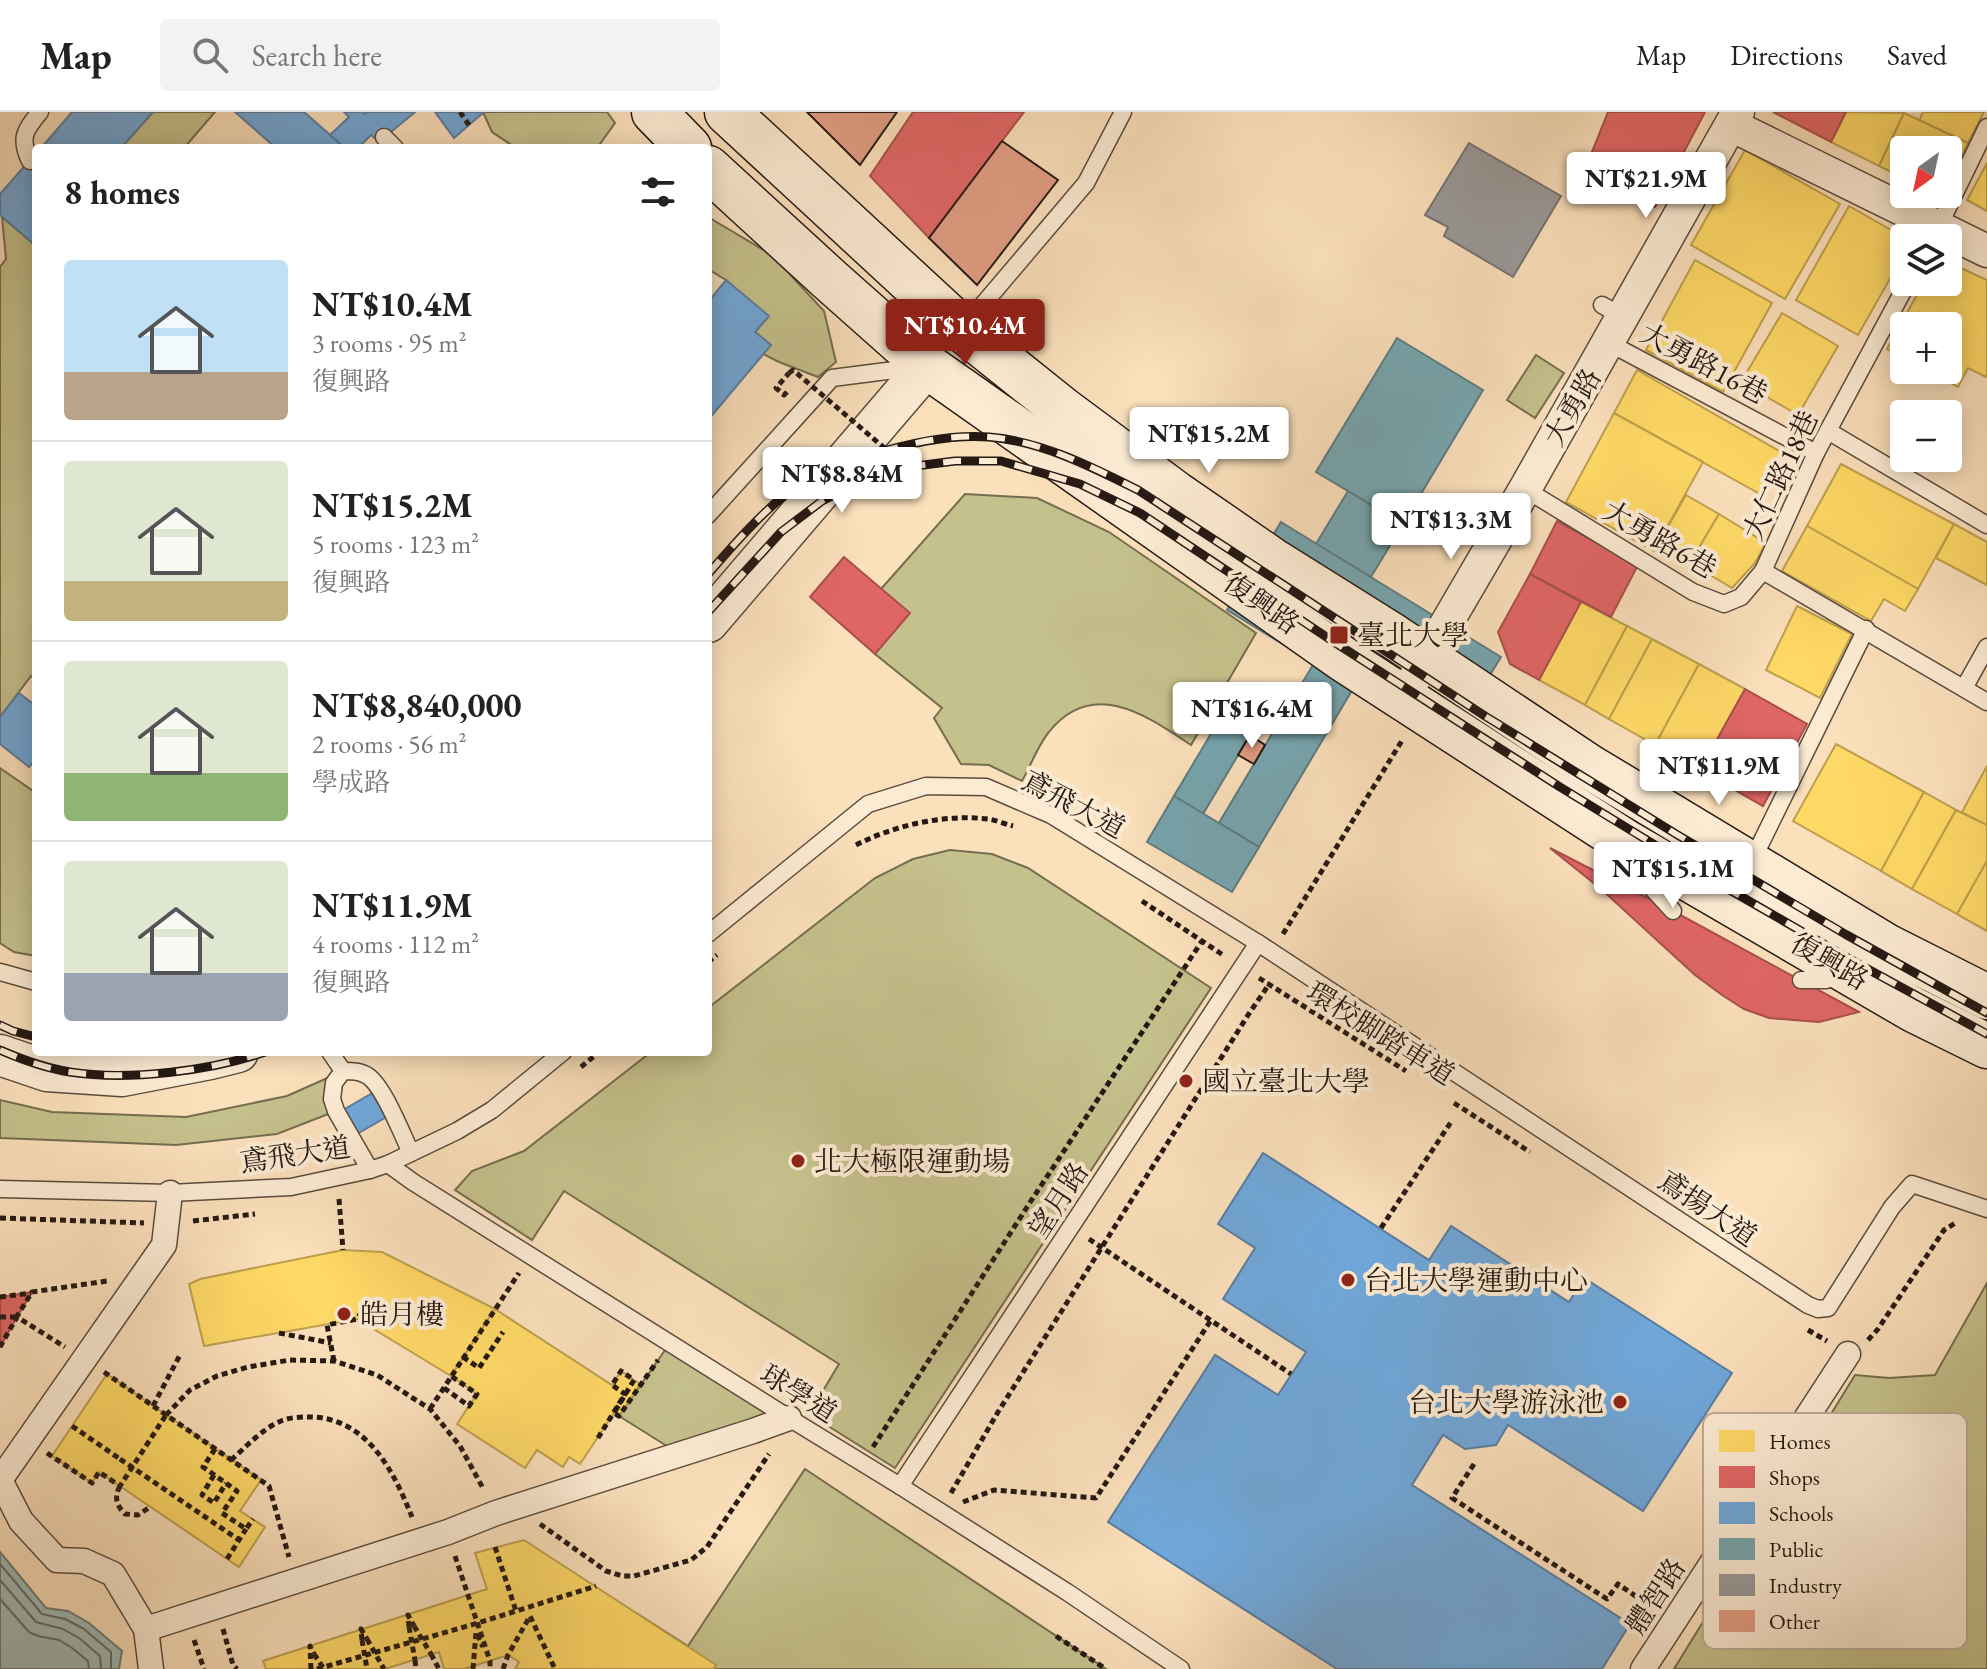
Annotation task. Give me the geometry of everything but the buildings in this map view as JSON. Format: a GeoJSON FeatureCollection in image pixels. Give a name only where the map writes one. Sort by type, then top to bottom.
{"type":"FeatureCollection","features":[{"type":"Feature","properties":{"kind":"main road","name":"復興路"},"geometry":{"type":"LineString","coordinates":[[727,112],[962,329],[1175,493],[1275,562],[1393,636],[1588,766],[1888,947],[1984,987]]}},
{"type":"Feature","properties":{"kind":"main road","name":"復興路"},"geometry":{"type":"LineString","coordinates":[[712,173],[927,366],[1227,578],[1402,720],[1624,841],[1914,1010],[1987,1046]]}},
{"type":"Feature","properties":{"kind":"street"},"geometry":{"type":"LineString","coordinates":[[1734,118],[1921,224]]}},
{"type":"Feature","properties":{"kind":"street","name":"大勇路"},"geometry":{"type":"LineString","coordinates":[[1402,720],[1427,660],[1525,489],[1611,322],[1734,118]]}},
{"type":"Feature","properties":{"kind":"street"},"geometry":{"type":"LineString","coordinates":[[1962,242],[1987,251]]}},
{"type":"Feature","properties":{"kind":"street"},"geometry":{"type":"LineString","coordinates":[[712,617],[962,329]]}},
{"type":"Feature","properties":{"kind":"street"},"geometry":{"type":"LineString","coordinates":[[0,1055],[47,1071],[122,1076],[222,1056]]}},
{"type":"Feature","properties":{"kind":"street"},"geometry":{"type":"LineString","coordinates":[[151,1669],[146,1629],[113,1574],[84,1561],[57,1560],[21,1521],[0,1480],[164,1245],[170,1193]]}},
{"type":"Feature","properties":{"kind":"street","name":"體智路"},"geometry":{"type":"LineString","coordinates":[[1810,1413],[1848,1354]]}},
{"type":"Feature","properties":{"kind":"street"},"geometry":{"type":"LineString","coordinates":[[146,1629],[789,1418]]}},
{"type":"Feature","properties":{"kind":"street","name":"體智路"},"geometry":{"type":"LineString","coordinates":[[1643,1669],[1703,1577]]}},
{"type":"Feature","properties":{"kind":"lane"},"geometry":{"type":"LineString","coordinates":[[30,161],[24,147],[27,127],[40,112]]}},
{"type":"Feature","properties":{"kind":"lane"},"geometry":{"type":"LineString","coordinates":[[962,329],[1086,183],[1123,112]]}},
{"type":"Feature","properties":{"kind":"lane"},"geometry":{"type":"LineString","coordinates":[[1939,224],[1987,127]]}},
{"type":"Feature","properties":{"kind":"lane","name":"大仁路18巷"},"geometry":{"type":"LineString","coordinates":[[1900,296],[1816,453],[1763,571],[1987,702]]}},
{"type":"Feature","properties":{"kind":"lane","name":"大勇路16巷"},"geometry":{"type":"LineString","coordinates":[[1611,322],[1816,453]]}},
{"type":"Feature","properties":{"kind":"lane"},"geometry":{"type":"LineString","coordinates":[[712,511],[832,378],[927,366]]}},
{"type":"Feature","properties":{"kind":"lane"},"geometry":{"type":"LineString","coordinates":[[1828,431],[1987,525]]}},
{"type":"Feature","properties":{"kind":"lane","name":"大勇路6巷"},"geometry":{"type":"LineString","coordinates":[[1525,489],[1693,592],[1724,604],[1741,597],[1763,571]]}},
{"type":"Feature","properties":{"kind":"lane"},"geometry":{"type":"LineString","coordinates":[[1750,864],[1866,629]]}},
{"type":"Feature","properties":{"kind":"lane"},"geometry":{"type":"LineString","coordinates":[[1964,688],[1987,647]]}},
{"type":"Feature","properties":{"kind":"lane","name":"鳶飛大道"},"geometry":{"type":"LineString","coordinates":[[712,931],[868,804],[926,786],[986,787],[1051,815],[1372,1017]]}},
{"type":"Feature","properties":{"kind":"lane"},"geometry":{"type":"LineString","coordinates":[[1624,841],[1641,876],[1673,911]]}},
{"type":"Feature","properties":{"kind":"lane","name":"望月路"},"geometry":{"type":"LineString","coordinates":[[900,1486],[1242,968],[1265,947]]}},
{"type":"Feature","properties":{"kind":"lane"},"geometry":{"type":"LineString","coordinates":[[0,972],[32,981]]}},
{"type":"Feature","properties":{"kind":"lane"},"geometry":{"type":"LineString","coordinates":[[1801,980],[1826,980],[1853,974]]}},
{"type":"Feature","properties":{"kind":"lane","name":"鳶揚大道"},"geometry":{"type":"LineString","coordinates":[[1372,1017],[1818,1309],[1828,1308],[1892,1207],[1912,1184],[1987,1209]]}},
{"type":"Feature","properties":{"kind":"lane"},"geometry":{"type":"LineString","coordinates":[[333,1056],[343,1071]]}},
{"type":"Feature","properties":{"kind":"lane","name":"鳶飛大道"},"geometry":{"type":"LineString","coordinates":[[0,1189],[170,1193],[291,1187],[370,1170],[457,1131],[492,1110],[558,1056]]}},
{"type":"Feature","properties":{"kind":"lane"},"geometry":{"type":"LineString","coordinates":[[343,1071],[355,1071],[367,1076],[378,1087],[411,1153]]}},
{"type":"Feature","properties":{"kind":"lane"},"geometry":{"type":"LineString","coordinates":[[343,1071],[334,1083],[332,1099],[370,1170]]}},
{"type":"Feature","properties":{"kind":"lane","name":"球學道"},"geometry":{"type":"LineString","coordinates":[[388,1164],[940,1511],[1181,1669]]}},
{"type":"Feature","properties":{"kind":"path"},"geometry":{"type":"LineString","coordinates":[[460,112],[469,125]]}},
{"type":"Feature","properties":{"kind":"path"},"geometry":{"type":"LineString","coordinates":[[791,387],[784,395],[776,388],[793,370],[895,457],[892,461]]}},
{"type":"Feature","properties":{"kind":"path"},"geometry":{"type":"LineString","coordinates":[[1265,947],[1402,720]]}},
{"type":"Feature","properties":{"kind":"path"},"geometry":{"type":"LineString","coordinates":[[850,848],[873,836],[948,818],[989,819],[1017,827]]}},
{"type":"Feature","properties":{"kind":"path","name":"環校脚踏車道"},"geometry":{"type":"LineString","coordinates":[[1140,899],[1242,968],[1415,1077]]}},
{"type":"Feature","properties":{"kind":"path"},"geometry":{"type":"LineString","coordinates":[[712,959],[720,952]]}},
{"type":"Feature","properties":{"kind":"path","name":"環校脚踏車道"},"geometry":{"type":"LineString","coordinates":[[1451,1101],[1536,1156]]}},
{"type":"Feature","properties":{"kind":"path"},"geometry":{"type":"LineString","coordinates":[[1381,1228],[1451,1122]]}},
{"type":"Feature","properties":{"kind":"path"},"geometry":{"type":"LineString","coordinates":[[338,1177],[343,1250]]}},
{"type":"Feature","properties":{"kind":"path"},"geometry":{"type":"LineString","coordinates":[[1801,1326],[1848,1354],[1856,1351],[1878,1329],[1944,1230],[1956,1221],[1966,1226]]}},
{"type":"Feature","properties":{"kind":"path"},"geometry":{"type":"LineString","coordinates":[[1071,1228],[1291,1374]]}},
{"type":"Feature","properties":{"kind":"path"},"geometry":{"type":"LineString","coordinates":[[430,1409],[530,1256]]}},
{"type":"Feature","properties":{"kind":"path"},"geometry":{"type":"LineString","coordinates":[[0,1297],[32,1292]]}},
{"type":"Feature","properties":{"kind":"path"},"geometry":{"type":"LineString","coordinates":[[334,1361],[327,1325],[357,1319],[366,1305]]}},
{"type":"Feature","properties":{"kind":"path"},"geometry":{"type":"LineString","coordinates":[[0,1317],[17,1317]]}},
{"type":"Feature","properties":{"kind":"path"},"geometry":{"type":"LineString","coordinates":[[940,1511],[994,1490],[1096,1498],[1211,1320]]}},
{"type":"Feature","properties":{"kind":"path"},"geometry":{"type":"LineString","coordinates":[[463,1357],[479,1368],[503,1332]]}},
{"type":"Feature","properties":{"kind":"path"},"geometry":{"type":"LineString","coordinates":[[279,1333],[331,1343]]}},
{"type":"Feature","properties":{"kind":"path"},"geometry":{"type":"LineString","coordinates":[[598,1438],[625,1394],[612,1385],[621,1371],[634,1380],[614,1413],[619,1416],[670,1343]]}},
{"type":"Feature","properties":{"kind":"path"},"geometry":{"type":"LineString","coordinates":[[153,1406],[180,1355]]}},
{"type":"Feature","properties":{"kind":"path"},"geometry":{"type":"LineString","coordinates":[[150,1507],[138,1515],[129,1516],[116,1501],[116,1493],[166,1415],[190,1390],[217,1376],[248,1367],[290,1360],[334,1361],[377,1375],[430,1409],[506,1510],[606,1571],[634,1576],[691,1560],[707,1547],[775,1446],[789,1418]]}},
{"type":"Feature","properties":{"kind":"path"},"geometry":{"type":"LineString","coordinates":[[444,1388],[469,1406],[477,1394],[451,1376]]}},
{"type":"Feature","properties":{"kind":"path"},"geometry":{"type":"LineString","coordinates":[[136,1394],[269,1486],[296,1581]]}},
{"type":"Feature","properties":{"kind":"path"},"geometry":{"type":"LineString","coordinates":[[231,1460],[281,1421],[300,1417],[321,1418],[345,1425],[379,1452],[392,1470],[421,1541]]}},
{"type":"Feature","properties":{"kind":"path"},"geometry":{"type":"LineString","coordinates":[[72,1426],[239,1540]]}},
{"type":"Feature","properties":{"kind":"path"},"geometry":{"type":"LineString","coordinates":[[215,1449],[203,1467],[237,1491],[222,1513],[246,1529]]}},
{"type":"Feature","properties":{"kind":"path"},"geometry":{"type":"LineString","coordinates":[[52,1456],[92,1483],[99,1472],[120,1486]]}},
{"type":"Feature","properties":{"kind":"path"},"geometry":{"type":"LineString","coordinates":[[1474,1464],[1452,1498],[1607,1599],[1618,1584],[1674,1622]]}},
{"type":"Feature","properties":{"kind":"path"},"geometry":{"type":"LineString","coordinates":[[214,1475],[202,1495],[214,1503],[226,1483]]}},
{"type":"Feature","properties":{"kind":"path"},"geometry":{"type":"LineString","coordinates":[[227,1559],[253,1519]]}},
{"type":"Feature","properties":{"kind":"path"},"geometry":{"type":"LineString","coordinates":[[448,1532],[492,1669]]}},
{"type":"Feature","properties":{"kind":"path"},"geometry":{"type":"LineString","coordinates":[[495,1547],[516,1611]]}},
{"type":"Feature","properties":{"kind":"path"},"geometry":{"type":"LineString","coordinates":[[324,1669],[312,1654],[314,1669],[478,1623],[596,1586]]}},
{"type":"Feature","properties":{"kind":"path"},"geometry":{"type":"LineString","coordinates":[[216,1607],[233,1665],[237,1669]]}},
{"type":"Feature","properties":{"kind":"path"},"geometry":{"type":"LineString","coordinates":[[503,1669],[530,1616],[555,1669]]}},
{"type":"Feature","properties":{"kind":"path"},"geometry":{"type":"LineString","coordinates":[[416,1669],[412,1626],[439,1669]]}},
{"type":"Feature","properties":{"kind":"path"},"geometry":{"type":"LineString","coordinates":[[473,1669],[476,1632],[490,1661]]}},
{"type":"Feature","properties":{"kind":"path"},"geometry":{"type":"LineString","coordinates":[[1056,1636],[1106,1669]]}},
{"type":"Feature","properties":{"kind":"path"},"geometry":{"type":"LineString","coordinates":[[367,1669],[364,1640],[384,1669]]}},
{"type":"Feature","properties":{"kind":"shaded area"},"geometry":{"type":"Polygon","coordinates":[[[153,112],[215,112],[187,144],[125,144],[153,112]]]}},
{"type":"Feature","properties":{"kind":"shaded area"},"geometry":{"type":"Polygon","coordinates":[[[483,112],[607,112],[615,123],[600,144],[510,144],[492,132],[483,112]]]}},
{"type":"Feature","properties":{"kind":"shaded area"},"geometry":{"type":"Polygon","coordinates":[[[2,217],[32,243],[32,677],[0,717],[0,267],[6,259],[2,217]]]}},
{"type":"Feature","properties":{"kind":"shaded area"},"geometry":{"type":"Polygon","coordinates":[[[712,219],[772,255],[824,311],[836,362],[818,377],[763,354],[771,345],[755,332],[768,317],[712,271],[712,219]]]}},
{"type":"Feature","properties":{"kind":"shaded area"},"geometry":{"type":"Polygon","coordinates":[[[1536,355],[1564,373],[1535,418],[1507,400],[1536,355]]]}},
{"type":"Feature","properties":{"kind":"shaded area"},"geometry":{"type":"Polygon","coordinates":[[[965,494],[1037,498],[1109,532],[1256,633],[1191,745],[1138,714],[1102,704],[1084,707],[1066,716],[1049,732],[1022,781],[989,765],[961,764],[934,718],[942,708],[875,654],[881,589],[965,494]]]}},
{"type":"Feature","properties":{"kind":"shaded area"},"geometry":{"type":"Polygon","coordinates":[[[0,768],[32,790],[32,955],[14,952],[0,943],[0,768]]]}},
{"type":"Feature","properties":{"kind":"shaded area","name":"北大極限運動場"},"geometry":{"type":"Polygon","coordinates":[[[950,850],[992,854],[1028,868],[1211,988],[895,1468],[809,1414],[839,1364],[564,1191],[532,1240],[455,1190],[472,1171],[524,1151],[646,1056],[712,1056],[712,1005],[875,878],[913,859],[950,850]]]}},
{"type":"Feature","properties":{"kind":"shaded area"},"geometry":{"type":"Polygon","coordinates":[[[343,1071],[336,1111],[277,1134],[176,1145],[0,1138],[0,1100],[52,1112],[186,1117],[287,1096],[343,1071]]]}},
{"type":"Feature","properties":{"kind":"shaded area"},"geometry":{"type":"Polygon","coordinates":[[[1987,1283],[1987,1669],[1674,1669],[1703,1622],[1703,1649],[1967,1649],[1967,1413],[1832,1413],[1855,1375],[1889,1378],[1935,1375],[1987,1283]]]}},
{"type":"Feature","properties":{"kind":"shaded area"},"geometry":{"type":"Polygon","coordinates":[[[670,1343],[789,1418],[678,1453],[619,1416],[670,1343]]]}},
{"type":"Feature","properties":{"kind":"shaded area"},"geometry":{"type":"Polygon","coordinates":[[[805,1469],[1106,1669],[600,1669],[636,1613],[688,1646],[805,1469]]]}},
{"type":"Feature","properties":{"kind":"water"},"geometry":{"type":"Polygon","coordinates":[[[0,1552],[46,1608],[68,1611],[89,1623],[122,1651],[119,1669],[0,1669],[0,1552]]]}},
{"type":"Feature","properties":{"kind":"railway"},"geometry":{"type":"LineString","coordinates":[[712,570],[780,499],[813,477],[849,462],[916,443],[960,437],[1008,439],[1047,449],[1138,490],[1485,716],[1676,834],[1987,1013]]}},
{"type":"Feature","properties":{"kind":"railway"},"geometry":{"type":"LineString","coordinates":[[712,608],[781,532],[822,501],[887,472],[955,461],[1001,461],[1080,484],[1140,513],[1560,787],[1709,878],[1987,1034]]}},
{"type":"Feature","properties":{"kind":"railway"},"geometry":{"type":"LineString","coordinates":[[0,1025],[32,1036]]}},
{"type":"Feature","properties":{"kind":"railway"},"geometry":{"type":"LineString","coordinates":[[0,1050],[34,1063],[93,1075],[169,1072],[252,1056]]}},
{"type":"Feature","properties":{"kind":"place","name":"臺北大學"},"geometry":{"type":"Point","coordinates":[1339,635]}},
{"type":"Feature","properties":{"kind":"place","name":"國立臺北大學"},"geometry":{"type":"Point","coordinates":[1186,1081]}},
{"type":"Feature","properties":{"kind":"place","name":"北大極限運動場"},"geometry":{"type":"Point","coordinates":[798,1161]}},
{"type":"Feature","properties":{"kind":"place","name":"台北大學運動中心"},"geometry":{"type":"Point","coordinates":[1348,1280]}},
{"type":"Feature","properties":{"kind":"place","name":"皓月樓"},"geometry":{"type":"Point","coordinates":[344,1314]}},
{"type":"Feature","properties":{"kind":"place","name":"台北大學游泳池"},"geometry":{"type":"Point","coordinates":[1620,1402]}}]}
